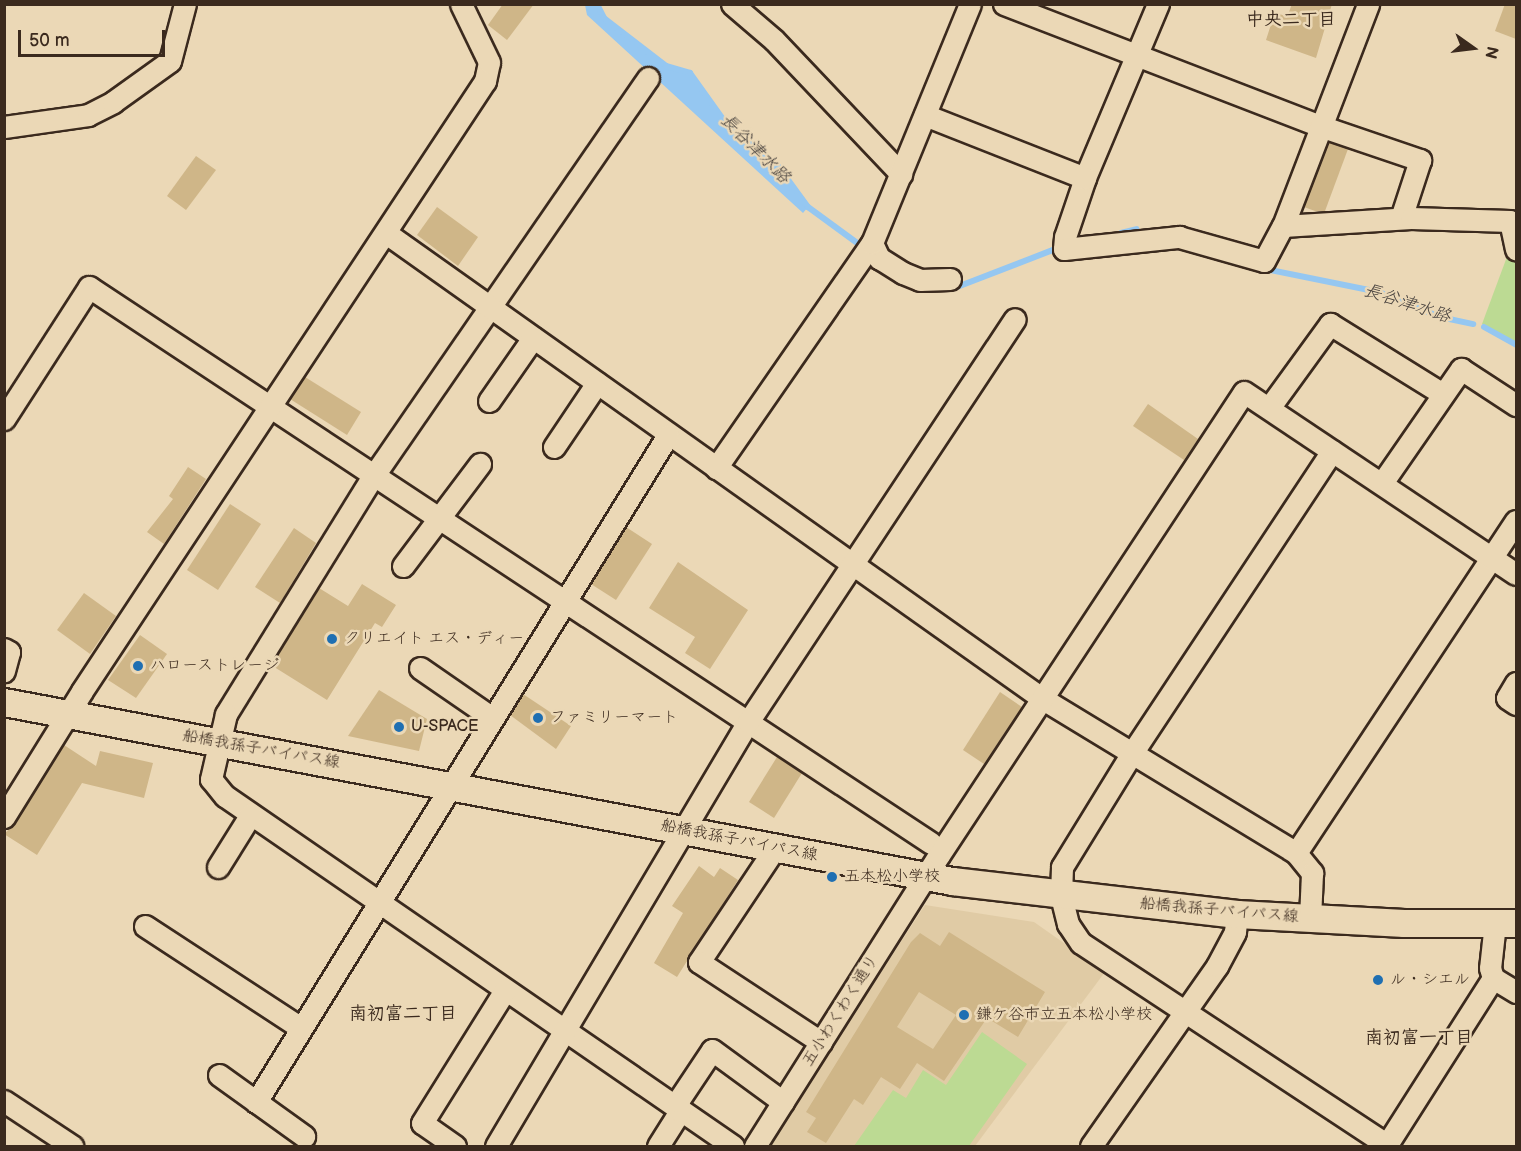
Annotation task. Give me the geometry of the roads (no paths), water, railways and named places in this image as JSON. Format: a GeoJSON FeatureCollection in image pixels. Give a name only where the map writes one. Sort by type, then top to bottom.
{"type":"FeatureCollection","features":[{"type":"Feature","properties":{"kind":"street"},"geometry":{"type":"LineString","coordinates":[[4,127],[88,115],[113,102],[170,61],[185,4]]}},
{"type":"Feature","properties":{"kind":"street"},"geometry":{"type":"LineString","coordinates":[[4,817],[67,714],[485,81],[489,62],[461,4]]}},
{"type":"Feature","properties":{"kind":"street"},"geometry":{"type":"LineString","coordinates":[[732,4],[774,40],[901,174]]}},
{"type":"Feature","properties":{"kind":"street"},"geometry":{"type":"LineString","coordinates":[[716,468],[872,243],[970,4]]}},
{"type":"Feature","properties":{"kind":"street"},"geometry":{"type":"LineString","coordinates":[[1004,4],[1320,126],[1419,160],[1401,218]]}},
{"type":"Feature","properties":{"kind":"street"},"geometry":{"type":"LineString","coordinates":[[1158,4],[1085,178],[1065,237],[1064,249],[1179,237],[1264,261],[1283,226],[1368,4]]}},
{"type":"Feature","properties":{"kind":"street"},"geometry":{"type":"LineString","coordinates":[[648,78],[373,476],[226,714],[217,742],[211,779],[225,796],[733,1146]]}},
{"type":"Feature","properties":{"kind":"street"},"geometry":{"type":"LineString","coordinates":[[925,115],[1085,178]]}},
{"type":"Feature","properties":{"kind":"street"},"geometry":{"type":"LineString","coordinates":[[1283,226],[1401,218],[1510,221],[1516,249]]}},
{"type":"Feature","properties":{"kind":"street"},"geometry":{"type":"LineString","coordinates":[[386,233],[1043,699],[1296,853],[1312,873],[1310,919]]}},
{"type":"Feature","properties":{"kind":"street"},"geometry":{"type":"LineString","coordinates":[[872,243],[879,258],[903,273],[920,280],[950,279]]}},
{"type":"Feature","properties":{"kind":"street"},"geometry":{"type":"LineString","coordinates":[[5,419],[89,287],[931,843]]}},
{"type":"Feature","properties":{"kind":"street"},"geometry":{"type":"LineString","coordinates":[[496,1146],[748,722],[1015,319]]}},
{"type":"Feature","properties":{"kind":"street"},"geometry":{"type":"LineString","coordinates":[[1443,394],[1330,324],[1269,408],[1516,574]]}},
{"type":"Feature","properties":{"kind":"street"},"geometry":{"type":"LineString","coordinates":[[489,401],[533,338]]}},
{"type":"Feature","properties":{"kind":"street"},"geometry":{"type":"LineString","coordinates":[[1382,483],[1461,369],[1516,405]]}},
{"type":"Feature","properties":{"kind":"street"},"geometry":{"type":"LineString","coordinates":[[554,447],[597,383]]}},
{"type":"Feature","properties":{"kind":"street","name":"五小わくわく通り"},"geometry":{"type":"LineString","coordinates":[[755,1146],[927,876],[1244,392],[1269,408]]}},
{"type":"Feature","properties":{"kind":"street"},"geometry":{"type":"LineString","coordinates":[[256,1101],[380,903],[491,717],[668,435]]}},
{"type":"Feature","properties":{"kind":"street"},"geometry":{"type":"LineString","coordinates":[[1332,451],[1132,753],[1062,867],[1061,896],[1068,924],[1081,943],[1188,1011],[1387,1146],[1493,978]]}},
{"type":"Feature","properties":{"kind":"street"},"geometry":{"type":"LineString","coordinates":[[403,566],[480,464]]}},
{"type":"Feature","properties":{"kind":"street"},"geometry":{"type":"LineString","coordinates":[[1296,853],[1516,521]]}},
{"type":"Feature","properties":{"kind":"street"},"geometry":{"type":"LineString","coordinates":[[4,649],[9,652],[4,670]]}},
{"type":"Feature","properties":{"kind":"street"},"geometry":{"type":"LineString","coordinates":[[420,668],[491,717]]}},
{"type":"Feature","properties":{"kind":"street"},"geometry":{"type":"LineString","coordinates":[[1516,683],[1507,698],[1516,704]]}},
{"type":"Feature","properties":{"kind":"street","name":"船橋我孫子バイパス線"},"geometry":{"type":"LineString","coordinates":[[4,702],[927,876],[1061,896],[1310,919],[1506,923]]}},
{"type":"Feature","properties":{"kind":"street"},"geometry":{"type":"LineString","coordinates":[[218,867],[251,814]]}},
{"type":"Feature","properties":{"kind":"street"},"geometry":{"type":"LineString","coordinates":[[775,848],[699,962],[821,1042]]}},
{"type":"Feature","properties":{"kind":"street"},"geometry":{"type":"LineString","coordinates":[[1091,1146],[1188,1011],[1235,932],[1237,914]]}},
{"type":"Feature","properties":{"kind":"street"},"geometry":{"type":"LineString","coordinates":[[1506,923],[1490,968],[1493,978],[1516,992]]}},
{"type":"Feature","properties":{"kind":"street"},"geometry":{"type":"LineString","coordinates":[[145,926],[301,1028]]}},
{"type":"Feature","properties":{"kind":"street"},"geometry":{"type":"LineString","coordinates":[[455,1146],[422,1123],[505,990]]}},
{"type":"Feature","properties":{"kind":"street"},"geometry":{"type":"LineString","coordinates":[[658,1146],[680,1111],[678,1101],[712,1050],[783,1102]]}},
{"type":"Feature","properties":{"kind":"street"},"geometry":{"type":"LineString","coordinates":[[219,1075],[303,1136]]}},
{"type":"Feature","properties":{"kind":"street"},"geometry":{"type":"LineString","coordinates":[[4,1101],[72,1146]]}},
{"type":"Feature","properties":{"kind":"water"},"geometry":{"type":"Polygon","coordinates":[[[585,5],[597,5],[604,18],[666,66],[690,73],[725,122],[778,166],[808,207],[803,213],[587,15],[585,5]]]}},
{"type":"Feature","properties":{"kind":"waterway","name":"長谷津水路"},"geometry":{"type":"LineString","coordinates":[[597,4],[604,18],[666,66],[690,73],[725,122],[778,166],[808,207],[864,248]]}},
{"type":"Feature","properties":{"kind":"waterway","name":"長谷津水路"},"geometry":{"type":"LineString","coordinates":[[1121,233],[1137,229]]}},
{"type":"Feature","properties":{"kind":"waterway","name":"長谷津水路"},"geometry":{"type":"LineString","coordinates":[[957,287],[1053,250]]}},
{"type":"Feature","properties":{"kind":"waterway","name":"長谷津水路"},"geometry":{"type":"LineString","coordinates":[[1270,270],[1379,292],[1440,317],[1473,324]]}},
{"type":"Feature","properties":{"kind":"waterway","name":"長谷津水路"},"geometry":{"type":"LineString","coordinates":[[1484,327],[1516,345]]}},
{"type":"Feature","properties":{"kind":"place","name":"クリエイト エス・ディー"},"geometry":{"type":"Point","coordinates":[332,639]}},
{"type":"Feature","properties":{"kind":"place","name":"ハローストレージ"},"geometry":{"type":"Point","coordinates":[138,666]}},
{"type":"Feature","properties":{"kind":"place","name":"ファミリーマート"},"geometry":{"type":"Point","coordinates":[538,718]}},
{"type":"Feature","properties":{"kind":"place","name":"U-SPACE"},"geometry":{"type":"Point","coordinates":[399,727]}},
{"type":"Feature","properties":{"kind":"place","name":"五本松小学校"},"geometry":{"type":"Point","coordinates":[832,877]}},
{"type":"Feature","properties":{"kind":"place","name":"ル・シエル"},"geometry":{"type":"Point","coordinates":[1378,980]}},
{"type":"Feature","properties":{"kind":"place","name":"鎌ケ谷市立五本松小学校"},"geometry":{"type":"Point","coordinates":[964,1015]}},
{"type":"Feature","properties":{"kind":"district","name":"中央二丁目"},"geometry":{"type":"Point","coordinates":[1291,20]}},
{"type":"Feature","properties":{"kind":"district","name":"南初富二丁目"},"geometry":{"type":"Point","coordinates":[403,1014]}},
{"type":"Feature","properties":{"kind":"district","name":"南初富一丁目"},"geometry":{"type":"Point","coordinates":[1419,1038]}}]}
